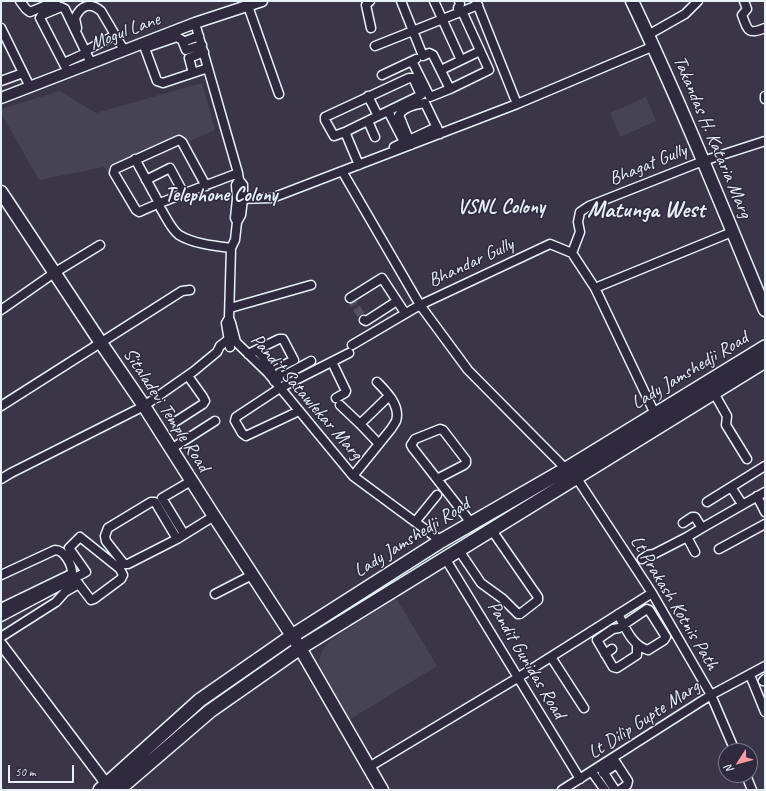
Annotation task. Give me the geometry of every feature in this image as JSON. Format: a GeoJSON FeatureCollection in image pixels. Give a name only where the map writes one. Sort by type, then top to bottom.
{"type":"FeatureCollection","features":[{"type":"Feature","properties":{"kind":"main road","name":"Takandas H. Kataria Marg"},"geometry":{"type":"LineString","coordinates":[[632,1],[654,46],[765,310]]}},
{"type":"Feature","properties":{"kind":"main road","name":"Sitaladevi Temple Road"},"geometry":{"type":"LineString","coordinates":[[1,192],[101,344],[144,406],[300,648],[382,790]]}},
{"type":"Feature","properties":{"kind":"main road","name":"Lady Jamshedji Road"},"geometry":{"type":"LineString","coordinates":[[109,788],[210,711],[300,648],[491,529],[655,414],[765,348]]}},
{"type":"Feature","properties":{"kind":"main road","name":"Lady Jamshedji Road"},"geometry":{"type":"LineString","coordinates":[[109,788],[200,700],[292,636],[442,541],[571,473],[714,393],[765,361]]}},
{"type":"Feature","properties":{"kind":"street"},"geometry":{"type":"LineString","coordinates":[[20,1],[29,12],[43,4],[56,1]]}},
{"type":"Feature","properties":{"kind":"street","name":"Mogul Lane"},"geometry":{"type":"LineString","coordinates":[[1,98],[30,87],[66,68],[93,62],[124,50],[144,46],[195,23],[262,1]]}},
{"type":"Feature","properties":{"kind":"street"},"geometry":{"type":"LineString","coordinates":[[370,1],[366,5],[371,28]]}},
{"type":"Feature","properties":{"kind":"street"},"geometry":{"type":"LineString","coordinates":[[401,1],[422,56]]}},
{"type":"Feature","properties":{"kind":"street"},"geometry":{"type":"LineString","coordinates":[[434,1],[461,60]]}},
{"type":"Feature","properties":{"kind":"street"},"geometry":{"type":"LineString","coordinates":[[412,61],[430,97],[489,71],[458,8],[460,4],[459,1]]}},
{"type":"Feature","properties":{"kind":"street"},"geometry":{"type":"LineString","coordinates":[[648,35],[684,14],[698,1]]}},
{"type":"Feature","properties":{"kind":"street"},"geometry":{"type":"LineString","coordinates":[[744,1],[747,9],[742,15],[748,30],[755,32],[765,28]]}},
{"type":"Feature","properties":{"kind":"street"},"geometry":{"type":"LineString","coordinates":[[375,46],[460,12],[477,3],[518,104]]}},
{"type":"Feature","properties":{"kind":"street"},"geometry":{"type":"LineString","coordinates":[[87,51],[77,28],[75,18],[80,9],[85,6],[98,8],[101,11],[124,50]]}},
{"type":"Feature","properties":{"kind":"street"},"geometry":{"type":"LineString","coordinates":[[248,6],[279,94]]}},
{"type":"Feature","properties":{"kind":"street"},"geometry":{"type":"LineString","coordinates":[[93,62],[87,51],[63,8],[42,15],[40,18],[66,68],[87,51],[115,35]]}},
{"type":"Feature","properties":{"kind":"street"},"geometry":{"type":"LineString","coordinates":[[1,479],[144,406],[188,376],[217,352],[224,351],[232,341],[226,323],[229,318],[230,308],[229,285],[232,248],[235,240],[237,222],[242,215],[240,199],[243,185],[239,177],[195,23]]}},
{"type":"Feature","properties":{"kind":"street"},"geometry":{"type":"LineString","coordinates":[[1,28],[30,87]]}},
{"type":"Feature","properties":{"kind":"street"},"geometry":{"type":"LineString","coordinates":[[183,42],[199,36]]}},
{"type":"Feature","properties":{"kind":"street"},"geometry":{"type":"LineString","coordinates":[[157,41],[177,37],[183,42],[186,50],[203,49]]}},
{"type":"Feature","properties":{"kind":"street"},"geometry":{"type":"LineString","coordinates":[[144,46],[157,81],[159,82],[163,83],[208,68]]}},
{"type":"Feature","properties":{"kind":"street"},"geometry":{"type":"LineString","coordinates":[[240,199],[272,198],[438,131],[518,104],[654,46]]}},
{"type":"Feature","properties":{"kind":"street"},"geometry":{"type":"LineString","coordinates":[[193,73],[189,58],[203,49]]}},
{"type":"Feature","properties":{"kind":"street"},"geometry":{"type":"LineString","coordinates":[[441,70],[480,51]]}},
{"type":"Feature","properties":{"kind":"street"},"geometry":{"type":"LineString","coordinates":[[382,75],[431,53],[450,89]]}},
{"type":"Feature","properties":{"kind":"street"},"geometry":{"type":"LineString","coordinates":[[1,81],[24,74]]}},
{"type":"Feature","properties":{"kind":"street"},"geometry":{"type":"LineString","coordinates":[[409,78],[413,78],[421,95],[334,136],[325,120],[325,117],[368,96],[409,78]]}},
{"type":"Feature","properties":{"kind":"street"},"geometry":{"type":"LineString","coordinates":[[368,96],[378,116]]}},
{"type":"Feature","properties":{"kind":"street"},"geometry":{"type":"LineString","coordinates":[[410,142],[399,115],[401,112],[414,105],[425,103],[438,131]]}},
{"type":"Feature","properties":{"kind":"street"},"geometry":{"type":"LineString","coordinates":[[357,163],[360,159],[365,160],[402,143],[403,140],[388,111]]}},
{"type":"Feature","properties":{"kind":"street"},"geometry":{"type":"LineString","coordinates":[[368,121],[375,137]]}},
{"type":"Feature","properties":{"kind":"street"},"geometry":{"type":"LineString","coordinates":[[345,132],[357,163]]}},
{"type":"Feature","properties":{"kind":"street"},"geometry":{"type":"LineString","coordinates":[[206,186],[182,142],[178,140],[115,169],[114,173],[136,210],[140,212],[160,206],[184,194],[206,186],[239,177]]}},
{"type":"Feature","properties":{"kind":"street","name":"Bhagat Gully"},"geometry":{"type":"LineString","coordinates":[[572,253],[580,232],[578,222],[580,212],[589,206],[703,161],[765,141]]}},
{"type":"Feature","properties":{"kind":"street"},"geometry":{"type":"LineString","coordinates":[[135,159],[171,226],[179,234],[193,240],[232,248]]}},
{"type":"Feature","properties":{"kind":"street"},"geometry":{"type":"LineString","coordinates":[[146,180],[170,168],[184,194]]}},
{"type":"Feature","properties":{"kind":"street"},"geometry":{"type":"LineString","coordinates":[[342,171],[420,305],[352,345]]}},
{"type":"Feature","properties":{"kind":"street"},"geometry":{"type":"LineString","coordinates":[[595,288],[732,232]]}},
{"type":"Feature","properties":{"kind":"street","name":"Bhandar Gully"},"geometry":{"type":"LineString","coordinates":[[571,473],[468,370],[420,305],[550,244],[572,253]]}},
{"type":"Feature","properties":{"kind":"street"},"geometry":{"type":"LineString","coordinates":[[1,310],[54,272],[100,245]]}},
{"type":"Feature","properties":{"kind":"street"},"geometry":{"type":"LineString","coordinates":[[572,253],[595,288],[655,414]]}},
{"type":"Feature","properties":{"kind":"street"},"geometry":{"type":"LineString","coordinates":[[350,298],[382,278],[405,313]]}},
{"type":"Feature","properties":{"kind":"street"},"geometry":{"type":"LineString","coordinates":[[230,308],[311,285]]}},
{"type":"Feature","properties":{"kind":"street"},"geometry":{"type":"LineString","coordinates":[[1,406],[101,344],[182,291],[190,290]]}},
{"type":"Feature","properties":{"kind":"street"},"geometry":{"type":"LineString","coordinates":[[364,320],[397,301]]}},
{"type":"Feature","properties":{"kind":"street"},"geometry":{"type":"LineString","coordinates":[[248,354],[279,338],[282,338],[285,340],[294,360],[274,370]]}},
{"type":"Feature","properties":{"kind":"street","name":"Pandit Satawlekar Marg"},"geometry":{"type":"LineString","coordinates":[[232,341],[278,382],[299,411],[353,476],[442,541]]}},
{"type":"Feature","properties":{"kind":"street"},"geometry":{"type":"LineString","coordinates":[[257,350],[274,370],[278,382]]}},
{"type":"Feature","properties":{"kind":"street"},"geometry":{"type":"LineString","coordinates":[[278,382],[332,362],[349,353]]}},
{"type":"Feature","properties":{"kind":"street"},"geometry":{"type":"LineString","coordinates":[[299,411],[246,436],[242,433],[235,421],[236,417],[278,382],[311,360]]}},
{"type":"Feature","properties":{"kind":"street"},"geometry":{"type":"LineString","coordinates":[[332,362],[346,391],[338,401],[379,444]]}},
{"type":"Feature","properties":{"kind":"street"},"geometry":{"type":"LineString","coordinates":[[175,422],[205,401],[188,376]]}},
{"type":"Feature","properties":{"kind":"street"},"geometry":{"type":"LineString","coordinates":[[353,476],[396,420],[397,413],[394,404],[377,382]]}},
{"type":"Feature","properties":{"kind":"street"},"geometry":{"type":"LineString","coordinates":[[714,393],[727,416],[726,425],[747,459]]}},
{"type":"Feature","properties":{"kind":"street"},"geometry":{"type":"LineString","coordinates":[[360,424],[389,396]]}},
{"type":"Feature","properties":{"kind":"street"},"geometry":{"type":"LineString","coordinates":[[171,449],[215,421]]}},
{"type":"Feature","properties":{"kind":"street"},"geometry":{"type":"LineString","coordinates":[[437,479],[466,463],[466,460],[443,430],[440,429],[415,439],[411,445],[437,479],[472,524]]}},
{"type":"Feature","properties":{"kind":"street"},"geometry":{"type":"LineString","coordinates":[[707,502],[765,466]]}},
{"type":"Feature","properties":{"kind":"street","name":"Lt Prakash Kotnis Path"},"geometry":{"type":"LineString","coordinates":[[571,473],[652,592],[711,695],[732,743]]}},
{"type":"Feature","properties":{"kind":"street"},"geometry":{"type":"LineString","coordinates":[[184,534],[162,498],[191,481]]}},
{"type":"Feature","properties":{"kind":"street"},"geometry":{"type":"LineString","coordinates":[[731,487],[742,504]]}},
{"type":"Feature","properties":{"kind":"street"},"geometry":{"type":"LineString","coordinates":[[642,559],[687,537],[765,492]]}},
{"type":"Feature","properties":{"kind":"street"},"geometry":{"type":"LineString","coordinates":[[415,522],[437,495]]}},
{"type":"Feature","properties":{"kind":"street"},"geometry":{"type":"LineString","coordinates":[[757,496],[765,512]]}},
{"type":"Feature","properties":{"kind":"street"},"geometry":{"type":"LineString","coordinates":[[177,539],[155,502],[151,502],[108,528],[105,536],[106,542],[124,564],[128,564],[177,539],[214,516]]}},
{"type":"Feature","properties":{"kind":"street"},"geometry":{"type":"LineString","coordinates":[[683,523],[692,517],[695,517],[702,528]]}},
{"type":"Feature","properties":{"kind":"street"},"geometry":{"type":"LineString","coordinates":[[719,549],[765,524]]}},
{"type":"Feature","properties":{"kind":"street"},"geometry":{"type":"LineString","coordinates":[[458,549],[481,583],[503,598],[517,614],[520,614],[538,600],[538,597],[491,529]]}},
{"type":"Feature","properties":{"kind":"street"},"geometry":{"type":"LineString","coordinates":[[687,537],[695,552]]}},
{"type":"Feature","properties":{"kind":"street"},"geometry":{"type":"LineString","coordinates":[[1,617],[63,589],[77,581],[86,572],[69,548],[80,538],[120,569],[123,575],[121,579],[91,600],[77,581]]}},
{"type":"Feature","properties":{"kind":"street"},"geometry":{"type":"LineString","coordinates":[[1,575],[55,550],[60,550],[64,553],[72,569],[72,573],[69,575],[1,608]]}},
{"type":"Feature","properties":{"kind":"street","name":"Pandit Gunidas Road"},"geometry":{"type":"LineString","coordinates":[[445,558],[580,779]]}},
{"type":"Feature","properties":{"kind":"street"},"geometry":{"type":"LineString","coordinates":[[215,594],[252,575]]}},
{"type":"Feature","properties":{"kind":"street"},"geometry":{"type":"LineString","coordinates":[[1,637],[56,602],[63,589]]}},
{"type":"Feature","properties":{"kind":"street"},"geometry":{"type":"LineString","coordinates":[[369,767],[519,678],[652,592]]}},
{"type":"Feature","properties":{"kind":"street"},"geometry":{"type":"LineString","coordinates":[[618,614],[624,625],[637,646],[637,655],[616,668],[613,667],[608,652],[597,640],[624,625],[648,609],[666,637],[664,640],[648,650],[637,646]]}},
{"type":"Feature","properties":{"kind":"street"},"geometry":{"type":"LineString","coordinates":[[624,642],[632,638]]}},
{"type":"Feature","properties":{"kind":"street"},"geometry":{"type":"LineString","coordinates":[[1,644],[109,788]]}},
{"type":"Feature","properties":{"kind":"street"},"geometry":{"type":"LineString","coordinates":[[551,657],[584,708]]}},
{"type":"Feature","properties":{"kind":"street","name":"Lt Dilip Gupte Marg"},"geometry":{"type":"LineString","coordinates":[[562,790],[592,772],[601,770],[711,695],[765,666]]}},
{"type":"Feature","properties":{"kind":"street"},"geometry":{"type":"LineString","coordinates":[[750,675],[765,712]]}},
{"type":"Feature","properties":{"kind":"street"},"geometry":{"type":"LineString","coordinates":[[615,761],[628,784],[620,790]]}},
{"type":"Feature","properties":{"kind":"street"},"geometry":{"type":"LineString","coordinates":[[601,770],[615,790]]}},
{"type":"Feature","properties":{"kind":"street"},"geometry":{"type":"LineString","coordinates":[[592,772],[605,790]]}},
{"type":"Feature","properties":{"kind":"shaded area"},"geometry":{"type":"Polygon","coordinates":[[[202,83],[215,130],[110,176],[104,167],[39,180],[1,113],[1,109],[60,91],[96,113],[202,83]]]}},
{"type":"Feature","properties":{"kind":"shaded area"},"geometry":{"type":"Polygon","coordinates":[[[646,97],[656,121],[620,137],[610,113],[646,97]]]}},
{"type":"Feature","properties":{"kind":"shaded area"},"geometry":{"type":"Polygon","coordinates":[[[396,598],[437,666],[349,720],[322,676],[319,662],[322,651],[329,641],[396,598]]]}},
{"type":"Feature","properties":{"kind":"tunnel"},"geometry":{"type":"LineString","coordinates":[[350,298],[364,320]]}},
{"type":"Feature","properties":{"kind":"district","name":"Telephone Colony"},"geometry":{"type":"Point","coordinates":[221,196]}},
{"type":"Feature","properties":{"kind":"district","name":"VSNL Colony"},"geometry":{"type":"Point","coordinates":[501,208]}},
{"type":"Feature","properties":{"kind":"district","name":"Matunga West"},"geometry":{"type":"Point","coordinates":[646,211]}}]}
